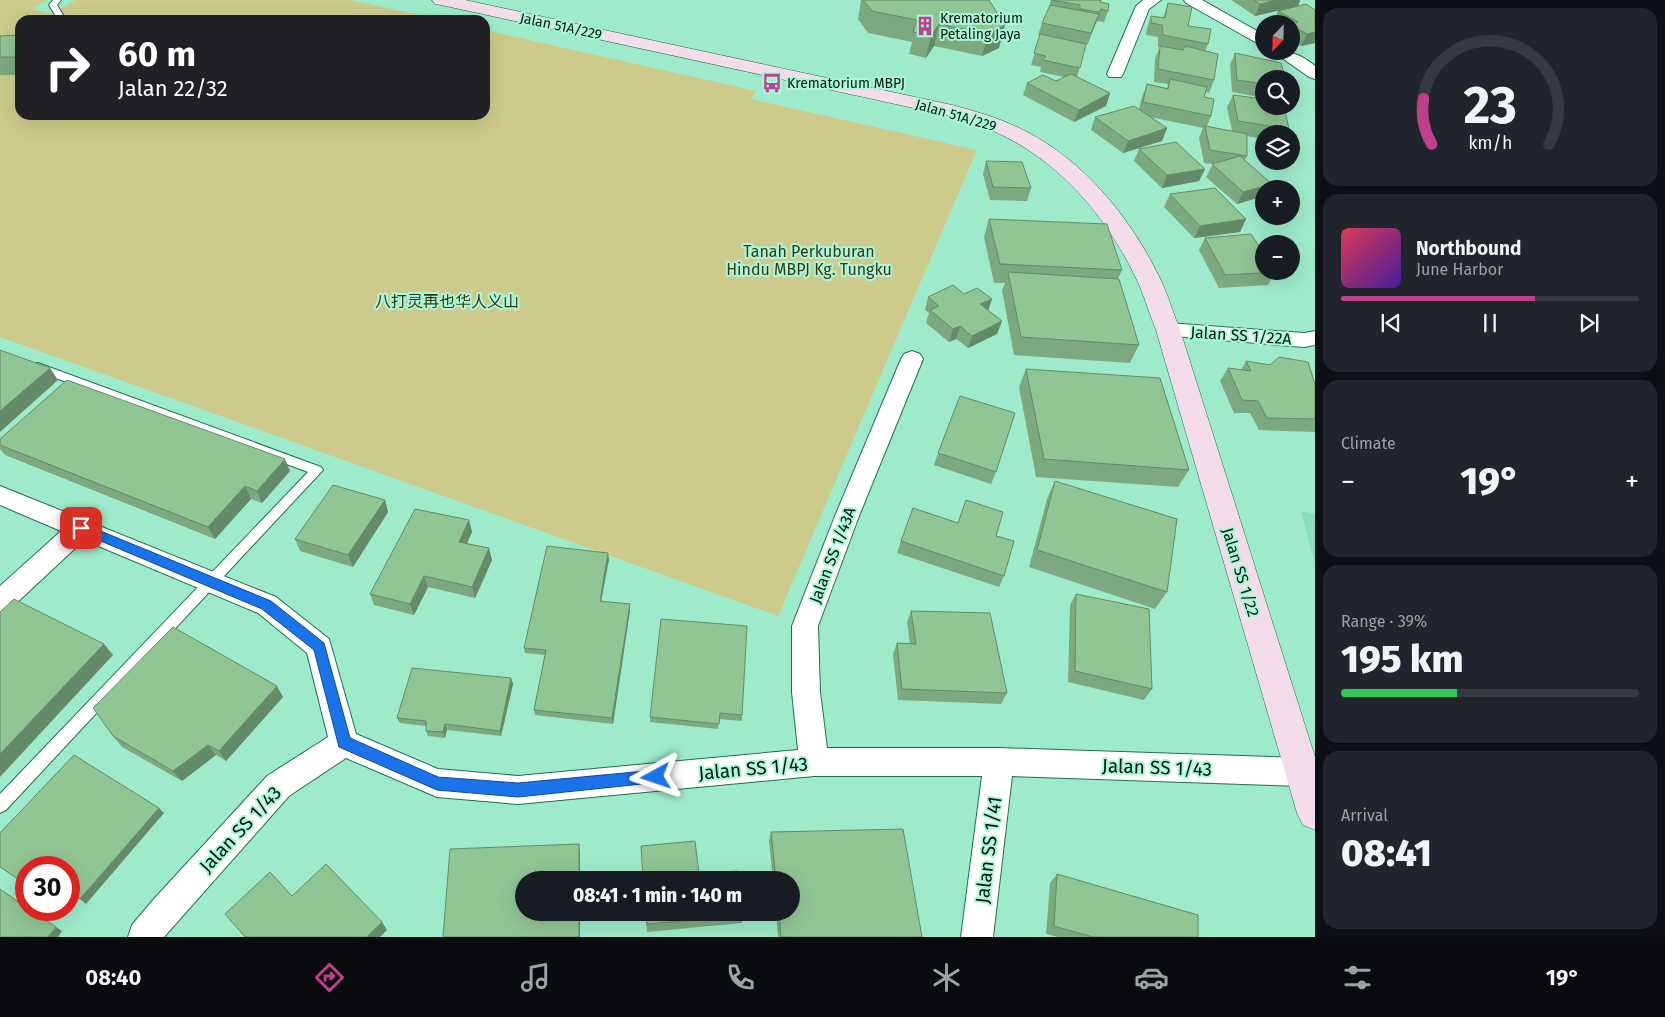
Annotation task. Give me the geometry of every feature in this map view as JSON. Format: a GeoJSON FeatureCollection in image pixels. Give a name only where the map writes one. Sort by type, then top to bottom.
{"type":"FeatureCollection","features":[{"type":"Feature","properties":{"kind":"street","name":"Jalan 51A/229"},"geometry":{"type":"LineString","coordinates":[[441,0],[945,109],[972,116],[1011,132],[1044,152],[1075,177],[1102,205],[1129,246],[1151,286],[1168,330]]}},
{"type":"Feature","properties":{"kind":"street"},"geometry":{"type":"LineString","coordinates":[[1115,74],[1143,6],[1154,0]]}},
{"type":"Feature","properties":{"kind":"street"},"geometry":{"type":"LineString","coordinates":[[1191,0],[1255,37]]}},
{"type":"Feature","properties":{"kind":"street"},"geometry":{"type":"LineString","coordinates":[[1295,60],[1315,74]]}},
{"type":"Feature","properties":{"kind":"street","name":"Jalan SS 1/22A"},"geometry":{"type":"LineString","coordinates":[[1168,330],[1304,340],[1315,338]]}},
{"type":"Feature","properties":{"kind":"street","name":"Jalan SS 1/22"},"geometry":{"type":"LineString","coordinates":[[1168,330],[1315,813]]}},
{"type":"Feature","properties":{"kind":"street","name":"Jalan SS 1/43A"},"geometry":{"type":"LineString","coordinates":[[814,762],[806,692],[805,626],[847,516],[912,359]]}},
{"type":"Feature","properties":{"kind":"street"},"geometry":{"type":"LineString","coordinates":[[0,495],[267,605],[320,647],[344,742]]}},
{"type":"Feature","properties":{"kind":"street"},"geometry":{"type":"LineString","coordinates":[[0,602],[81,528]]}},
{"type":"Feature","properties":{"kind":"street","name":"Jalan SS 1/43"},"geometry":{"type":"LineString","coordinates":[[144,937],[164,911],[278,786],[344,742],[437,783],[518,790],[814,762],[999,762],[1302,772]]}},
{"type":"Feature","properties":{"kind":"street","name":"Jalan SS 1/41"},"geometry":{"type":"LineString","coordinates":[[977,937],[999,762]]}},
{"type":"Feature","properties":{"kind":"lane"},"geometry":{"type":"LineString","coordinates":[[57,0],[53,5],[59,15]]}},
{"type":"Feature","properties":{"kind":"lane"},"geometry":{"type":"LineString","coordinates":[[0,805],[317,470],[78,386],[27,363]]}},
{"type":"Feature","properties":{"kind":"shaded area"},"geometry":{"type":"Polygon","coordinates":[[[1301,511],[1315,514],[1315,564],[1301,511]]]}},
{"type":"Feature","properties":{"kind":"green space","name":"八打灵再也华人义山"},"geometry":{"type":"Polygon","coordinates":[[[0,0],[47,0],[32,9],[52,14],[75,0],[351,0],[418,15],[15,15],[15,120],[490,120],[490,31],[756,91],[751,99],[977,150],[778,616],[0,337],[0,0]]]}},
{"type":"Feature","properties":{"kind":"building"},"geometry":{"type":"Polygon","coordinates":[[[863,0],[989,0],[1005,25],[988,34],[939,24],[931,36],[913,32],[917,20],[872,11],[863,0]]]}},
{"type":"Feature","properties":{"kind":"building"},"geometry":{"type":"Polygon","coordinates":[[[1051,0],[1101,0],[1100,2],[1109,4],[1108,11],[1101,9],[1099,12],[1080,9],[1080,5],[1051,0]]]}},
{"type":"Feature","properties":{"kind":"building"},"geometry":{"type":"Polygon","coordinates":[[[1254,0],[1277,0],[1260,4],[1254,0]]]}},
{"type":"Feature","properties":{"kind":"building"},"geometry":{"type":"Polygon","coordinates":[[[1168,3],[1192,7],[1188,26],[1211,29],[1208,44],[1163,35],[1162,25],[1151,23],[1151,16],[1165,18],[1168,3]]]}},
{"type":"Feature","properties":{"kind":"building"},"geometry":{"type":"Polygon","coordinates":[[[1306,4],[1315,10],[1315,32],[1307,34],[1300,30],[1300,15],[1285,15],[1278,11],[1306,4]]]}},
{"type":"Feature","properties":{"kind":"building"},"geometry":{"type":"Polygon","coordinates":[[[1050,5],[1099,14],[1091,33],[1042,23],[1050,5]]]}},
{"type":"Feature","properties":{"kind":"building"},"geometry":{"type":"Polygon","coordinates":[[[1040,34],[1086,44],[1080,68],[1043,60],[1046,56],[1034,53],[1040,34]]]}},
{"type":"Feature","properties":{"kind":"building"},"geometry":{"type":"Polygon","coordinates":[[[15,35],[15,57],[0,57],[0,36],[15,35]]]}},
{"type":"Feature","properties":{"kind":"building"},"geometry":{"type":"Polygon","coordinates":[[[1160,46],[1183,50],[1185,46],[1218,54],[1214,80],[1158,69],[1160,46]]]}},
{"type":"Feature","properties":{"kind":"building"},"geometry":{"type":"Polygon","coordinates":[[[1235,53],[1255,57],[1255,60],[1281,63],[1283,70],[1255,70],[1255,83],[1237,80],[1235,53]]]}},
{"type":"Feature","properties":{"kind":"building"},"geometry":{"type":"Polygon","coordinates":[[[1071,74],[1110,93],[1079,110],[1027,83],[1043,75],[1056,81],[1071,74]]]}},
{"type":"Feature","properties":{"kind":"building"},"geometry":{"type":"Polygon","coordinates":[[[1170,79],[1207,87],[1204,97],[1214,99],[1211,116],[1143,102],[1147,84],[1168,89],[1170,79]]]}},
{"type":"Feature","properties":{"kind":"building"},"geometry":{"type":"Polygon","coordinates":[[[1233,95],[1255,98],[1255,115],[1286,115],[1288,125],[1264,125],[1238,121],[1233,95]]]}},
{"type":"Feature","properties":{"kind":"building"},"geometry":{"type":"Polygon","coordinates":[[[1134,106],[1167,128],[1128,141],[1095,117],[1134,106]]]}},
{"type":"Feature","properties":{"kind":"building"},"geometry":{"type":"Polygon","coordinates":[[[1205,126],[1247,134],[1247,156],[1210,150],[1205,126]]]}},
{"type":"Feature","properties":{"kind":"building"},"geometry":{"type":"Polygon","coordinates":[[[1176,142],[1205,169],[1167,175],[1139,149],[1176,142]]]}},
{"type":"Feature","properties":{"kind":"building"},"geometry":{"type":"Polygon","coordinates":[[[1240,156],[1267,180],[1255,180],[1255,189],[1243,192],[1212,164],[1240,156]]]}},
{"type":"Feature","properties":{"kind":"building"},"geometry":{"type":"Polygon","coordinates":[[[986,161],[1022,162],[1031,188],[993,187],[986,161]]]}},
{"type":"Feature","properties":{"kind":"building"},"geometry":{"type":"Polygon","coordinates":[[[1215,188],[1246,219],[1200,226],[1170,194],[1215,188]]]}},
{"type":"Feature","properties":{"kind":"building"},"geometry":{"type":"Polygon","coordinates":[[[989,219],[1107,224],[1122,270],[1000,264],[989,219]]]}},
{"type":"Feature","properties":{"kind":"building"},"geometry":{"type":"Polygon","coordinates":[[[1251,234],[1255,240],[1255,273],[1225,275],[1205,238],[1251,234]]]}},
{"type":"Feature","properties":{"kind":"building"},"geometry":{"type":"Polygon","coordinates":[[[1008,272],[1119,279],[1139,345],[1021,337],[1008,272]]]}},
{"type":"Feature","properties":{"kind":"building"},"geometry":{"type":"Polygon","coordinates":[[[953,285],[964,294],[977,288],[992,299],[980,304],[1002,321],[972,336],[960,326],[953,329],[930,310],[939,306],[928,297],[953,285]]]}},
{"type":"Feature","properties":{"kind":"building"},"geometry":{"type":"Polygon","coordinates":[[[0,350],[50,368],[0,411],[0,350]]]}},
{"type":"Feature","properties":{"kind":"building"},"geometry":{"type":"Polygon","coordinates":[[[1279,357],[1308,362],[1315,384],[1315,419],[1267,418],[1258,401],[1242,400],[1228,368],[1251,371],[1246,361],[1270,365],[1279,357]]]}},
{"type":"Feature","properties":{"kind":"building"},"geometry":{"type":"Polygon","coordinates":[[[1026,369],[1160,378],[1189,470],[1044,459],[1026,369]]]}},
{"type":"Feature","properties":{"kind":"building"},"geometry":{"type":"Polygon","coordinates":[[[67,380],[285,459],[257,491],[245,486],[208,527],[0,445],[0,439],[67,380]]]}},
{"type":"Feature","properties":{"kind":"building"},"geometry":{"type":"Polygon","coordinates":[[[960,396],[1015,413],[996,472],[938,453],[960,396]]]}},
{"type":"Feature","properties":{"kind":"building"},"geometry":{"type":"Polygon","coordinates":[[[1055,481],[1177,519],[1167,592],[1037,550],[1055,481]]]}},
{"type":"Feature","properties":{"kind":"building"},"geometry":{"type":"Polygon","coordinates":[[[333,485],[385,500],[348,555],[295,539],[333,485]]]}},
{"type":"Feature","properties":{"kind":"building"},"geometry":{"type":"Polygon","coordinates":[[[966,500],[1003,512],[996,536],[1014,541],[1004,576],[901,541],[913,508],[958,523],[966,500]]]}},
{"type":"Feature","properties":{"kind":"building"},"geometry":{"type":"Polygon","coordinates":[[[415,509],[469,520],[459,542],[489,548],[472,587],[424,576],[410,604],[370,594],[415,509]]]}},
{"type":"Feature","properties":{"kind":"building"},"geometry":{"type":"Polygon","coordinates":[[[547,546],[608,553],[600,601],[630,604],[612,718],[534,710],[546,650],[524,648],[547,546]]]}},
{"type":"Feature","properties":{"kind":"building"},"geometry":{"type":"Polygon","coordinates":[[[1076,594],[1149,609],[1152,689],[1075,671],[1076,594]]]}},
{"type":"Feature","properties":{"kind":"building"},"geometry":{"type":"Polygon","coordinates":[[[14,599],[104,644],[0,754],[0,612],[14,599]]]}},
{"type":"Feature","properties":{"kind":"building"},"geometry":{"type":"Polygon","coordinates":[[[911,611],[990,613],[1007,693],[902,689],[897,643],[916,644],[911,611]]]}},
{"type":"Feature","properties":{"kind":"building"},"geometry":{"type":"Polygon","coordinates":[[[661,619],[747,626],[742,715],[720,713],[719,724],[650,717],[661,619]]]}},
{"type":"Feature","properties":{"kind":"building"},"geometry":{"type":"Polygon","coordinates":[[[173,627],[277,686],[219,751],[208,745],[173,771],[113,736],[93,708],[173,627]]]}},
{"type":"Feature","properties":{"kind":"building"},"geometry":{"type":"Polygon","coordinates":[[[412,668],[511,678],[500,731],[445,724],[443,732],[426,731],[426,721],[397,718],[412,668]]]}},
{"type":"Feature","properties":{"kind":"building"},"geometry":{"type":"Polygon","coordinates":[[[74,755],[159,808],[80,899],[80,856],[15,856],[15,877],[0,867],[0,833],[74,755]]]}},
{"type":"Feature","properties":{"kind":"building"},"geometry":{"type":"Polygon","coordinates":[[[903,829],[922,937],[781,937],[780,921],[800,921],[800,871],[775,871],[771,832],[903,829]]]}},
{"type":"Feature","properties":{"kind":"building"},"geometry":{"type":"Polygon","coordinates":[[[695,841],[699,871],[642,871],[641,846],[695,841]]]}},
{"type":"Feature","properties":{"kind":"building"},"geometry":{"type":"Polygon","coordinates":[[[579,844],[579,871],[515,871],[515,921],[579,921],[579,937],[443,937],[450,849],[579,844]]]}},
{"type":"Feature","properties":{"kind":"building"},"geometry":{"type":"Polygon","coordinates":[[[326,864],[382,922],[367,937],[245,937],[225,914],[270,872],[292,896],[326,864]]]}},
{"type":"Feature","properties":{"kind":"building"},"geometry":{"type":"Polygon","coordinates":[[[1057,874],[1198,915],[1198,937],[1093,937],[1054,926],[1057,874]]]}},
{"type":"Feature","properties":{"kind":"building"},"geometry":{"type":"Polygon","coordinates":[[[0,889],[15,899],[15,921],[47,921],[56,927],[48,937],[0,937],[0,889]]]}},
{"type":"Feature","properties":{"kind":"building"},"geometry":{"type":"Polygon","coordinates":[[[647,921],[679,921],[647,924],[647,921]]]}},
{"type":"Feature","properties":{"kind":"place","name":"Krematorium Petaling Jaya"},"geometry":{"type":"Point","coordinates":[925,26]}},
{"type":"Feature","properties":{"kind":"place","name":"Krematorium MBPJ"},"geometry":{"type":"Point","coordinates":[772,83]}},
{"type":"Feature","properties":{"kind":"route"},"geometry":{"type":"LineString","coordinates":[[81,528],[267,605],[320,647],[344,742],[437,783],[518,790],[656,777]]}},
{"type":"Feature","properties":{"kind":"park label","name":"Tanah Perkuburan Hindu MBPJ Kg. Tungku"},"geometry":{"type":"Point","coordinates":[809,260]}}]}
